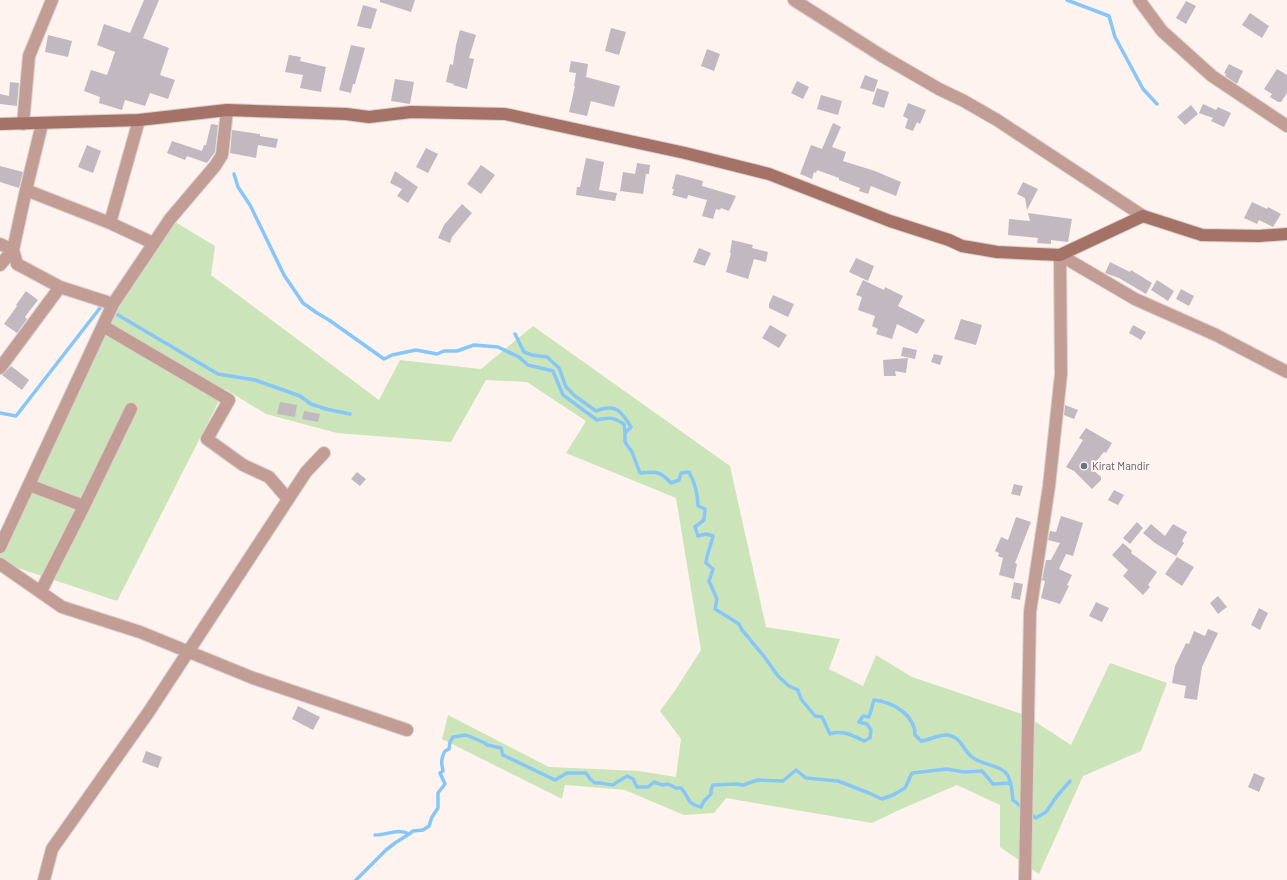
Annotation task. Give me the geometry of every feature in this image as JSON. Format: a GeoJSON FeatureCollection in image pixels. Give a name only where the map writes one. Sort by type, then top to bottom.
{"type":"FeatureCollection","features":[{"type":"Feature","properties":{"kind":"street"},"geometry":{"type":"LineString","coordinates":[[23,124],[29,56],[52,0]]}},
{"type":"Feature","properties":{"kind":"street"},"geometry":{"type":"LineString","coordinates":[[794,0],[882,56],[939,89],[998,120],[1143,216],[1202,234],[1259,236],[1287,234]]}},
{"type":"Feature","properties":{"kind":"street"},"geometry":{"type":"LineString","coordinates":[[1139,0],[1162,31],[1212,76],[1287,126]]}},
{"type":"Feature","properties":{"kind":"street"},"geometry":{"type":"LineString","coordinates":[[0,124],[42,124],[139,120],[227,110],[346,114],[369,117],[411,112],[505,114],[685,153],[769,174],[890,221],[949,240],[962,246],[997,252],[1060,255],[1135,299],[1216,335],[1287,372]]}},
{"type":"Feature","properties":{"kind":"street"},"geometry":{"type":"LineString","coordinates":[[0,546],[113,304],[170,219],[215,166],[222,155],[227,110]]}},
{"type":"Feature","properties":{"kind":"street"},"geometry":{"type":"LineString","coordinates":[[110,223],[139,120]]}},
{"type":"Feature","properties":{"kind":"street"},"geometry":{"type":"LineString","coordinates":[[0,266],[13,250],[42,124]]}},
{"type":"Feature","properties":{"kind":"street"},"geometry":{"type":"LineString","coordinates":[[26,190],[110,223],[153,243]]}},
{"type":"Feature","properties":{"kind":"street"},"geometry":{"type":"LineString","coordinates":[[1060,255],[1143,216]]}},
{"type":"Feature","properties":{"kind":"street"},"geometry":{"type":"LineString","coordinates":[[0,244],[13,250],[17,264],[60,287],[113,304]]}},
{"type":"Feature","properties":{"kind":"street"},"geometry":{"type":"LineString","coordinates":[[1025,880],[1030,612],[1049,486],[1061,374],[1060,255]]}},
{"type":"Feature","properties":{"kind":"street"},"geometry":{"type":"LineString","coordinates":[[0,368],[60,287]]}},
{"type":"Feature","properties":{"kind":"street"},"geometry":{"type":"LineString","coordinates":[[103,326],[229,400],[207,439],[243,465],[269,477],[288,499]]}},
{"type":"Feature","properties":{"kind":"street"},"geometry":{"type":"LineString","coordinates":[[41,591],[131,409]]}},
{"type":"Feature","properties":{"kind":"street"},"geometry":{"type":"LineString","coordinates":[[44,880],[52,849],[148,713],[306,472],[324,453]]}},
{"type":"Feature","properties":{"kind":"street"},"geometry":{"type":"LineString","coordinates":[[29,485],[84,506]]}},
{"type":"Feature","properties":{"kind":"street"},"geometry":{"type":"LineString","coordinates":[[0,564],[62,607],[140,632],[253,678],[407,730]]}},
{"type":"Feature","properties":{"kind":"green space"},"geometry":{"type":"Polygon","coordinates":[[[170,219],[215,246],[211,275],[379,400],[400,360],[481,369],[533,326],[730,466],[766,627],[840,639],[829,669],[863,686],[876,655],[912,677],[1025,715],[1071,745],[1110,663],[1167,683],[1141,751],[1083,776],[1039,874],[1000,847],[1000,805],[957,785],[872,823],[726,798],[714,813],[684,815],[625,790],[565,785],[562,799],[442,739],[448,715],[549,767],[639,771],[676,777],[681,739],[660,711],[701,650],[676,498],[566,453],[586,421],[527,382],[486,380],[451,442],[337,433],[266,414],[225,389],[117,601],[0,562],[0,546],[113,304],[170,219]]]}},
{"type":"Feature","properties":{"kind":"building"},"geometry":{"type":"Polygon","coordinates":[[[144,0],[159,0],[143,38],[169,48],[160,75],[175,80],[168,99],[150,93],[145,106],[125,100],[122,110],[99,103],[100,97],[84,91],[91,70],[107,75],[115,52],[97,45],[104,24],[130,33],[144,0]]]}},
{"type":"Feature","properties":{"kind":"building"},"geometry":{"type":"Polygon","coordinates":[[[380,0],[415,0],[411,12],[380,2],[380,0]]]}},
{"type":"Feature","properties":{"kind":"building"},"geometry":{"type":"Polygon","coordinates":[[[1186,1],[1196,6],[1186,24],[1176,18],[1186,1]]]}},
{"type":"Feature","properties":{"kind":"building"},"geometry":{"type":"Polygon","coordinates":[[[363,5],[377,9],[371,29],[357,26],[363,5]]]}},
{"type":"Feature","properties":{"kind":"building"},"geometry":{"type":"Polygon","coordinates":[[[1250,13],[1269,26],[1262,38],[1242,25],[1250,13]]]}},
{"type":"Feature","properties":{"kind":"building"},"geometry":{"type":"Polygon","coordinates":[[[611,28],[626,32],[619,55],[605,51],[611,28]]]}},
{"type":"Feature","properties":{"kind":"building"},"geometry":{"type":"Polygon","coordinates":[[[460,30],[476,35],[469,58],[474,59],[467,89],[446,82],[450,64],[453,65],[460,30]]]}},
{"type":"Feature","properties":{"kind":"building"},"geometry":{"type":"Polygon","coordinates":[[[48,35],[72,41],[68,57],[45,52],[48,35]]]}},
{"type":"Feature","properties":{"kind":"building"},"geometry":{"type":"Polygon","coordinates":[[[351,45],[365,48],[351,93],[339,90],[351,45]]]}},
{"type":"Feature","properties":{"kind":"building"},"geometry":{"type":"Polygon","coordinates":[[[707,49],[720,54],[714,71],[701,66],[707,49]]]}},
{"type":"Feature","properties":{"kind":"building"},"geometry":{"type":"Polygon","coordinates":[[[289,55],[301,57],[300,61],[326,67],[321,92],[300,88],[303,75],[285,72],[289,55]]]}},
{"type":"Feature","properties":{"kind":"building"},"geometry":{"type":"Polygon","coordinates":[[[571,61],[588,64],[586,77],[620,86],[614,107],[591,101],[587,116],[569,112],[575,86],[576,73],[569,72],[571,61]]]}},
{"type":"Feature","properties":{"kind":"building"},"geometry":{"type":"Polygon","coordinates":[[[1229,64],[1243,71],[1237,84],[1225,76],[1226,74],[1224,73],[1229,64]]]}},
{"type":"Feature","properties":{"kind":"building"},"geometry":{"type":"Polygon","coordinates":[[[1277,69],[1287,75],[1287,93],[1281,102],[1278,102],[1270,97],[1272,94],[1264,89],[1277,69]]]}},
{"type":"Feature","properties":{"kind":"building"},"geometry":{"type":"Polygon","coordinates":[[[865,75],[878,80],[874,92],[860,88],[865,75]]]}},
{"type":"Feature","properties":{"kind":"building"},"geometry":{"type":"Polygon","coordinates":[[[395,79],[414,82],[410,104],[391,101],[395,79]]]}},
{"type":"Feature","properties":{"kind":"building"},"geometry":{"type":"Polygon","coordinates":[[[797,81],[809,87],[803,99],[791,93],[797,81]]]}},
{"type":"Feature","properties":{"kind":"building"},"geometry":{"type":"Polygon","coordinates":[[[10,82],[19,83],[17,106],[0,104],[0,94],[9,96],[10,82]]]}},
{"type":"Feature","properties":{"kind":"building"},"geometry":{"type":"Polygon","coordinates":[[[877,88],[889,92],[884,108],[872,104],[877,88]]]}},
{"type":"Feature","properties":{"kind":"building"},"geometry":{"type":"Polygon","coordinates":[[[821,95],[842,101],[838,115],[817,109],[821,95]]]}},
{"type":"Feature","properties":{"kind":"building"},"geometry":{"type":"Polygon","coordinates":[[[908,103],[926,110],[920,124],[917,122],[913,131],[905,128],[908,119],[903,116],[908,103]]]}},
{"type":"Feature","properties":{"kind":"building"},"geometry":{"type":"Polygon","coordinates":[[[1203,104],[1216,110],[1218,107],[1231,113],[1224,127],[1211,121],[1213,118],[1199,113],[1203,104]]]}},
{"type":"Feature","properties":{"kind":"building"},"geometry":{"type":"Polygon","coordinates":[[[1191,105],[1198,114],[1185,125],[1177,117],[1191,105]]]}},
{"type":"Feature","properties":{"kind":"building"},"geometry":{"type":"Polygon","coordinates":[[[833,123],[841,127],[832,147],[846,152],[843,161],[875,171],[901,182],[896,196],[871,186],[868,194],[859,191],[860,188],[839,180],[839,178],[817,170],[816,173],[814,172],[812,179],[800,174],[811,145],[822,149],[833,123]]]}},
{"type":"Feature","properties":{"kind":"building"},"geometry":{"type":"Polygon","coordinates":[[[211,124],[218,125],[215,152],[207,163],[187,156],[185,160],[167,153],[172,141],[202,151],[204,145],[206,145],[211,124]]]}},
{"type":"Feature","properties":{"kind":"building"},"geometry":{"type":"Polygon","coordinates":[[[232,130],[260,134],[260,136],[278,139],[276,148],[258,145],[256,158],[230,153],[232,130]]]}},
{"type":"Feature","properties":{"kind":"building"},"geometry":{"type":"Polygon","coordinates":[[[87,145],[101,151],[93,173],[78,167],[87,145]]]}},
{"type":"Feature","properties":{"kind":"building"},"geometry":{"type":"Polygon","coordinates":[[[426,148],[438,154],[428,173],[416,167],[426,148]]]}},
{"type":"Feature","properties":{"kind":"building"},"geometry":{"type":"Polygon","coordinates":[[[586,158],[604,162],[599,190],[617,193],[615,201],[576,195],[577,187],[580,187],[586,158]]]}},
{"type":"Feature","properties":{"kind":"building"},"geometry":{"type":"Polygon","coordinates":[[[637,163],[650,165],[649,174],[646,174],[643,194],[620,191],[623,172],[635,174],[637,163]]]}},
{"type":"Feature","properties":{"kind":"building"},"geometry":{"type":"Polygon","coordinates":[[[481,165],[495,175],[481,194],[467,184],[481,165]]]}},
{"type":"Feature","properties":{"kind":"building"},"geometry":{"type":"Polygon","coordinates":[[[0,166],[23,172],[19,188],[0,182],[0,166]]]}},
{"type":"Feature","properties":{"kind":"building"},"geometry":{"type":"Polygon","coordinates":[[[395,171],[418,187],[408,203],[397,196],[402,189],[390,183],[395,171]]]}},
{"type":"Feature","properties":{"kind":"building"},"geometry":{"type":"Polygon","coordinates":[[[676,174],[703,181],[702,186],[736,196],[729,211],[721,208],[720,210],[716,209],[713,219],[702,216],[707,200],[688,195],[687,199],[672,195],[676,174]]]}},
{"type":"Feature","properties":{"kind":"building"},"geometry":{"type":"Polygon","coordinates":[[[1023,182],[1038,189],[1027,210],[1025,198],[1017,194],[1023,182]]]}},
{"type":"Feature","properties":{"kind":"building"},"geometry":{"type":"Polygon","coordinates":[[[1252,202],[1267,209],[1268,207],[1281,214],[1273,227],[1259,220],[1257,224],[1244,218],[1252,202]]]}},
{"type":"Feature","properties":{"kind":"building"},"geometry":{"type":"Polygon","coordinates":[[[462,204],[472,213],[452,237],[450,243],[438,238],[444,225],[462,204]]]}},
{"type":"Feature","properties":{"kind":"building"},"geometry":{"type":"Polygon","coordinates":[[[1028,213],[1072,219],[1068,242],[1051,240],[1051,244],[1037,243],[1038,238],[1008,235],[1009,219],[1030,221],[1028,213]]]}},
{"type":"Feature","properties":{"kind":"building"},"geometry":{"type":"Polygon","coordinates":[[[732,240],[753,245],[752,248],[768,252],[766,262],[754,259],[748,279],[726,272],[731,253],[732,240]]]}},
{"type":"Feature","properties":{"kind":"building"},"geometry":{"type":"Polygon","coordinates":[[[699,248],[711,253],[705,266],[693,262],[699,248]]]}},
{"type":"Feature","properties":{"kind":"building"},"geometry":{"type":"Polygon","coordinates":[[[856,258],[874,266],[868,281],[849,272],[856,258]]]}},
{"type":"Feature","properties":{"kind":"building"},"geometry":{"type":"Polygon","coordinates":[[[1110,262],[1130,272],[1131,270],[1152,283],[1146,294],[1119,278],[1105,273],[1110,262]]]}},
{"type":"Feature","properties":{"kind":"building"},"geometry":{"type":"Polygon","coordinates":[[[863,280],[884,290],[885,287],[903,296],[898,306],[925,320],[917,334],[897,324],[892,339],[876,334],[878,329],[872,326],[875,316],[858,310],[862,297],[856,295],[863,280]]]}},
{"type":"Feature","properties":{"kind":"building"},"geometry":{"type":"Polygon","coordinates":[[[1157,280],[1174,291],[1168,301],[1151,290],[1157,280]]]}},
{"type":"Feature","properties":{"kind":"building"},"geometry":{"type":"Polygon","coordinates":[[[1181,289],[1194,296],[1189,306],[1176,299],[1181,289]]]}},
{"type":"Feature","properties":{"kind":"building"},"geometry":{"type":"Polygon","coordinates":[[[26,291],[38,300],[25,317],[27,319],[17,333],[4,324],[26,291]]]}},
{"type":"Feature","properties":{"kind":"building"},"geometry":{"type":"Polygon","coordinates":[[[773,295],[794,304],[788,317],[769,308],[773,295]]]}},
{"type":"Feature","properties":{"kind":"building"},"geometry":{"type":"Polygon","coordinates":[[[961,319],[982,325],[976,345],[954,339],[961,319]]]}},
{"type":"Feature","properties":{"kind":"building"},"geometry":{"type":"Polygon","coordinates":[[[770,325],[787,335],[779,348],[762,338],[770,325]]]}},
{"type":"Feature","properties":{"kind":"building"},"geometry":{"type":"Polygon","coordinates":[[[1133,325],[1146,332],[1141,340],[1129,333],[1133,325]]]}},
{"type":"Feature","properties":{"kind":"building"},"geometry":{"type":"Polygon","coordinates":[[[903,347],[917,350],[915,359],[901,356],[903,347]]]}},
{"type":"Feature","properties":{"kind":"building"},"geometry":{"type":"Polygon","coordinates":[[[934,354],[943,356],[940,365],[931,362],[934,354]]]}},
{"type":"Feature","properties":{"kind":"building"},"geometry":{"type":"Polygon","coordinates":[[[908,358],[906,373],[895,371],[896,376],[884,376],[883,360],[908,358]]]}},
{"type":"Feature","properties":{"kind":"building"},"geometry":{"type":"Polygon","coordinates":[[[11,366],[29,380],[22,390],[2,375],[11,366]]]}},
{"type":"Feature","properties":{"kind":"building"},"geometry":{"type":"Polygon","coordinates":[[[280,402],[297,405],[295,417],[277,414],[280,402]]]}},
{"type":"Feature","properties":{"kind":"building"},"geometry":{"type":"Polygon","coordinates":[[[1065,405],[1078,410],[1074,419],[1064,415],[1065,405]]]}},
{"type":"Feature","properties":{"kind":"building"},"geometry":{"type":"Polygon","coordinates":[[[304,411],[320,414],[318,422],[302,419],[304,411]]]}},
{"type":"Feature","properties":{"kind":"building"},"geometry":{"type":"Polygon","coordinates":[[[1086,428],[1112,443],[1106,453],[1104,452],[1091,468],[1101,477],[1101,480],[1092,489],[1074,471],[1066,467],[1083,440],[1079,438],[1086,428]]]}},
{"type":"Feature","properties":{"kind":"building"},"geometry":{"type":"Polygon","coordinates":[[[357,472],[366,479],[360,486],[351,479],[357,472]]]}},
{"type":"Feature","properties":{"kind":"building"},"geometry":{"type":"Polygon","coordinates":[[[1014,484],[1023,486],[1020,496],[1011,494],[1014,484]]]}},
{"type":"Feature","properties":{"kind":"building"},"geometry":{"type":"Polygon","coordinates":[[[1114,490],[1124,495],[1118,505],[1108,500],[1114,490]]]}},
{"type":"Feature","properties":{"kind":"building"},"geometry":{"type":"Polygon","coordinates":[[[1061,516],[1083,523],[1073,556],[1066,554],[1059,569],[1072,575],[1067,585],[1069,586],[1060,604],[1041,598],[1045,581],[1042,580],[1046,560],[1051,560],[1060,543],[1048,540],[1050,531],[1056,532],[1061,516]]]}},
{"type":"Feature","properties":{"kind":"building"},"geometry":{"type":"Polygon","coordinates":[[[1016,517],[1031,522],[1015,563],[1017,564],[1014,579],[999,575],[1003,558],[998,556],[999,553],[995,551],[1001,537],[1008,540],[1016,517]]]}},
{"type":"Feature","properties":{"kind":"building"},"geometry":{"type":"Polygon","coordinates":[[[1137,522],[1143,528],[1130,544],[1123,538],[1137,522]]]}},
{"type":"Feature","properties":{"kind":"building"},"geometry":{"type":"Polygon","coordinates":[[[1151,524],[1165,536],[1173,524],[1187,532],[1182,541],[1184,543],[1176,556],[1155,543],[1143,533],[1151,524]]]}},
{"type":"Feature","properties":{"kind":"building"},"geometry":{"type":"Polygon","coordinates":[[[1123,543],[1132,551],[1131,553],[1157,572],[1148,585],[1150,587],[1143,595],[1123,576],[1128,570],[1112,555],[1123,543]]]}},
{"type":"Feature","properties":{"kind":"building"},"geometry":{"type":"Polygon","coordinates":[[[1177,557],[1194,567],[1182,586],[1165,574],[1177,557]]]}},
{"type":"Feature","properties":{"kind":"building"},"geometry":{"type":"Polygon","coordinates":[[[1014,582],[1023,584],[1020,600],[1011,598],[1014,582]]]}},
{"type":"Feature","properties":{"kind":"building"},"geometry":{"type":"Polygon","coordinates":[[[1218,596],[1227,607],[1218,614],[1210,603],[1218,596]]]}},
{"type":"Feature","properties":{"kind":"building"},"geometry":{"type":"Polygon","coordinates":[[[1096,602],[1109,608],[1102,622],[1089,616],[1096,602]]]}},
{"type":"Feature","properties":{"kind":"building"},"geometry":{"type":"Polygon","coordinates":[[[1259,608],[1268,613],[1260,630],[1251,625],[1259,608]]]}},
{"type":"Feature","properties":{"kind":"building"},"geometry":{"type":"Polygon","coordinates":[[[1208,629],[1218,633],[1202,667],[1197,700],[1184,698],[1186,686],[1172,683],[1175,666],[1186,643],[1189,644],[1194,631],[1205,636],[1208,629]]]}},
{"type":"Feature","properties":{"kind":"building"},"geometry":{"type":"Polygon","coordinates":[[[298,706],[320,717],[313,730],[292,719],[298,706]]]}},
{"type":"Feature","properties":{"kind":"building"},"geometry":{"type":"Polygon","coordinates":[[[146,751],[162,757],[158,768],[142,762],[146,751]]]}},
{"type":"Feature","properties":{"kind":"building"},"geometry":{"type":"Polygon","coordinates":[[[1254,773],[1265,778],[1259,792],[1248,787],[1254,773]]]}},
{"type":"Feature","properties":{"kind":"waterway"},"geometry":{"type":"LineString","coordinates":[[1067,0],[1109,16],[1115,37],[1143,89],[1157,104]]}},
{"type":"Feature","properties":{"kind":"waterway"},"geometry":{"type":"LineString","coordinates":[[234,174],[238,187],[250,205],[284,275],[303,303],[384,359],[392,355],[416,350],[437,354],[444,351],[457,351],[474,345],[498,347],[519,357],[528,365],[553,371],[563,395],[597,420],[611,418],[624,424],[625,433]]}},
{"type":"Feature","properties":{"kind":"waterway"},"geometry":{"type":"LineString","coordinates":[[0,413],[16,416],[100,308]]}},
{"type":"Feature","properties":{"kind":"waterway"},"geometry":{"type":"LineString","coordinates":[[118,315],[218,374],[255,380],[300,396],[311,404],[350,414]]}},
{"type":"Feature","properties":{"kind":"waterway"},"geometry":{"type":"LineString","coordinates":[[515,334],[524,352],[532,355],[547,357],[559,368],[566,387],[575,396],[596,411],[613,408],[621,413],[631,427],[625,433],[625,442],[632,452],[640,473],[650,472],[661,474],[671,483],[679,480],[681,473],[689,472],[696,489],[698,506],[705,509],[704,520],[695,527],[698,536],[706,534],[713,536],[706,563],[713,569],[709,581],[717,599],[715,609],[739,624],[742,630],[778,676],[789,686],[798,690],[801,699],[815,716],[822,717],[830,734],[843,733],[864,741],[870,738],[871,730],[867,724],[859,722],[863,716],[869,717],[874,700],[881,701],[902,711],[911,721],[915,735],[921,741],[941,735],[952,736],[956,738],[976,760],[1003,770],[1009,779],[1013,800],[1023,808]]}},
{"type":"Feature","properties":{"kind":"waterway"},"geometry":{"type":"LineString","coordinates":[[375,835],[397,832],[405,832],[409,834],[413,831],[423,830],[429,826],[432,817],[438,808],[438,793],[445,784],[440,773],[443,771],[442,761],[445,751],[449,749],[450,742],[453,737],[466,735],[487,745],[501,748],[503,755],[555,780],[567,773],[586,773],[595,783],[613,785],[627,776],[633,779],[637,787],[648,787],[654,782],[681,788],[692,804],[701,807],[704,801],[711,794],[713,785],[743,785],[758,780],[783,781],[796,770],[806,778],[838,781],[882,799],[905,788],[912,773],[947,769],[964,772],[982,771],[993,784],[1011,783]]}},
{"type":"Feature","properties":{"kind":"waterway"},"geometry":{"type":"LineString","coordinates":[[1029,813],[1036,818],[1046,812],[1070,781]]}},
{"type":"Feature","properties":{"kind":"waterway"},"geometry":{"type":"LineString","coordinates":[[356,880],[386,850],[409,834]]}},
{"type":"Feature","properties":{"kind":"place","name":"Kirat Mandir"},"geometry":{"type":"Point","coordinates":[1084,466]}}]}
